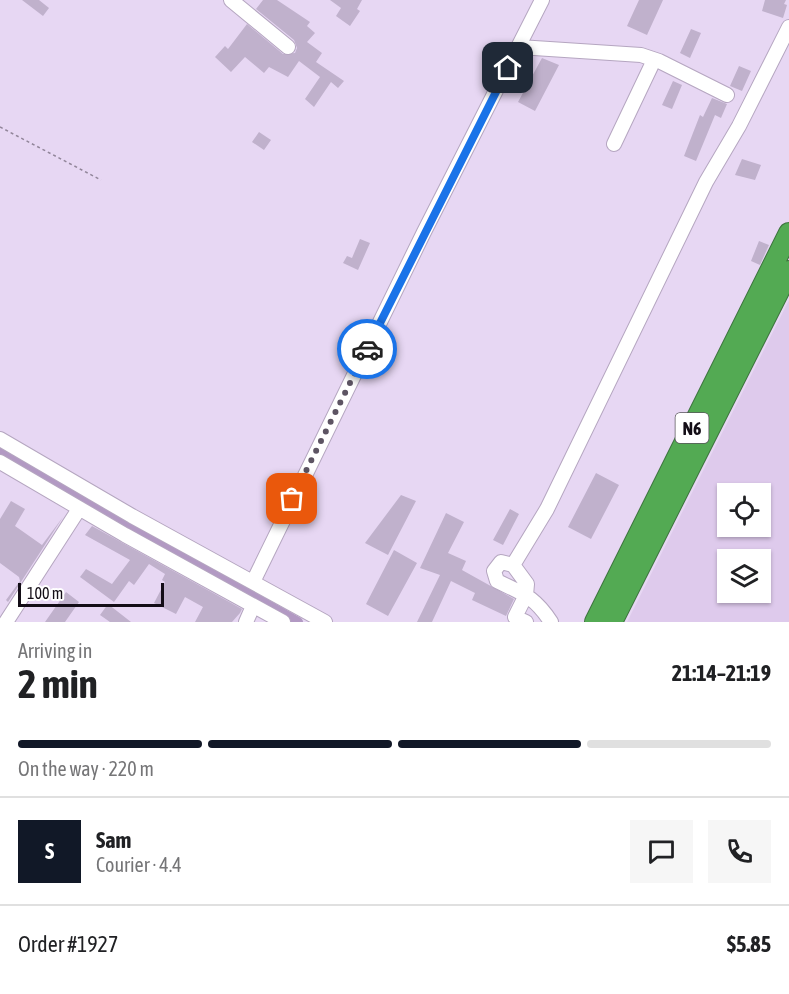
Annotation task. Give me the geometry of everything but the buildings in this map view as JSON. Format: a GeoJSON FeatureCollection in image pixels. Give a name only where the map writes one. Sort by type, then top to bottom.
{"type":"FeatureCollection","features":[{"type":"Feature","properties":{"kind":"highway","name":"N6"},"geometry":{"type":"LineString","coordinates":[[595,622],[789,233]]}},
{"type":"Feature","properties":{"kind":"highway","name":"N6"},"geometry":{"type":"LineString","coordinates":[[612,622],[789,271]]}},
{"type":"Feature","properties":{"kind":"street"},"geometry":{"type":"LineString","coordinates":[[231,0],[288,47]]}},
{"type":"Feature","properties":{"kind":"street"},"geometry":{"type":"LineString","coordinates":[[253,582],[424,232],[542,0]]}},
{"type":"Feature","properties":{"kind":"street"},"geometry":{"type":"LineString","coordinates":[[513,565],[524,552],[547,509],[706,182],[739,126],[789,27]]}},
{"type":"Feature","properties":{"kind":"street"},"geometry":{"type":"LineString","coordinates":[[519,47],[641,55],[727,95]]}},
{"type":"Feature","properties":{"kind":"street"},"geometry":{"type":"LineString","coordinates":[[614,144],[654,60]]}},
{"type":"Feature","properties":{"kind":"street"},"geometry":{"type":"LineString","coordinates":[[0,439],[325,622]]}},
{"type":"Feature","properties":{"kind":"street"},"geometry":{"type":"LineString","coordinates":[[0,462],[79,509],[283,622]]}},
{"type":"Feature","properties":{"kind":"street"},"geometry":{"type":"LineString","coordinates":[[6,622],[79,509]]}},
{"type":"Feature","properties":{"kind":"street"},"geometry":{"type":"LineString","coordinates":[[526,622],[515,616],[526,595],[527,584],[513,565],[501,562],[494,576],[496,581],[526,595],[538,602],[551,622]]}},
{"type":"Feature","properties":{"kind":"street"},"geometry":{"type":"LineString","coordinates":[[246,622],[253,606]]}},
{"type":"Feature","properties":{"kind":"path"},"geometry":{"type":"LineString","coordinates":[[0,127],[101,180]]}},
{"type":"Feature","properties":{"kind":"shaded area"},"geometry":{"type":"Polygon","coordinates":[[[789,300],[789,622],[627,622],[789,300]]]}},
{"type":"Feature","properties":{"kind":"waterway"},"geometry":{"type":"LineString","coordinates":[[0,452],[298,622]]}},
{"type":"Feature","properties":{"kind":"way so far"},"geometry":{"type":"LineString","coordinates":[[292,499],[367,349]]}},
{"type":"Feature","properties":{"kind":"route"},"geometry":{"type":"LineString","coordinates":[[367,349],[508,68]]}}]}
